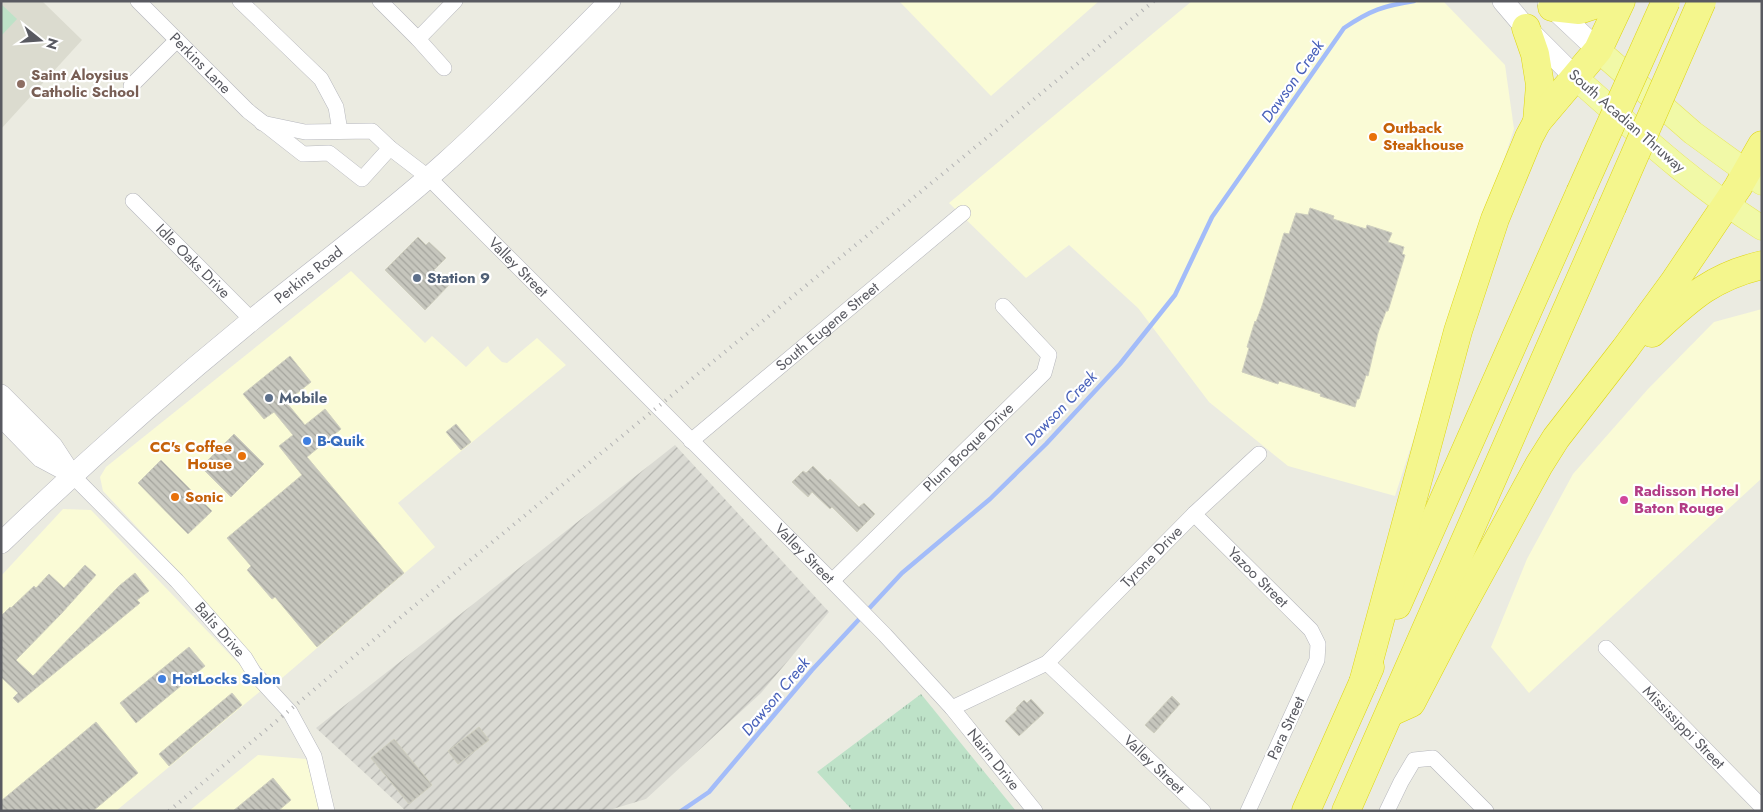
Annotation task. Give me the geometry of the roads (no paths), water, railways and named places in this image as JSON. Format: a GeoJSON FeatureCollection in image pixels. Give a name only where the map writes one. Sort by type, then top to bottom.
{"type":"FeatureCollection","features":[{"type":"Feature","properties":{"kind":"highway"},"geometry":{"type":"LineString","coordinates":[[1549,4],[1579,10],[1606,1]]}},
{"type":"Feature","properties":{"kind":"highway"},"geometry":{"type":"LineString","coordinates":[[1363,682],[1458,331],[1495,219],[1537,122],[1598,50],[1621,1]]}},
{"type":"Feature","properties":{"kind":"highway"},"geometry":{"type":"LineString","coordinates":[[1306,811],[1666,1]]}},
{"type":"Feature","properties":{"kind":"highway"},"geometry":{"type":"LineString","coordinates":[[1346,811],[1702,1]]}},
{"type":"Feature","properties":{"kind":"highway"},"geometry":{"type":"LineString","coordinates":[[1526,28],[1535,54],[1540,85],[1537,122]]}},
{"type":"Feature","properties":{"kind":"highway"},"geometry":{"type":"LineString","coordinates":[[1390,712],[1411,703],[1538,465],[1556,438],[1674,282],[1726,205],[1754,177],[1762,145]]}},
{"type":"Feature","properties":{"kind":"highway"},"geometry":{"type":"LineString","coordinates":[[1625,349],[1646,338],[1679,308],[1709,285],[1739,271],[1762,265]]}},
{"type":"Feature","properties":{"kind":"main road","name":"Perkins Road"},"geometry":{"type":"LineString","coordinates":[[1,543],[72,475],[173,385],[428,177],[498,113],[610,1]]}},
{"type":"Feature","properties":{"kind":"main road","name":"South Acadian Thruway"},"geometry":{"type":"LineString","coordinates":[[1504,3],[1576,78],[1671,161],[1726,205],[1762,228]]}},
{"type":"Feature","properties":{"kind":"main road"},"geometry":{"type":"LineString","coordinates":[[1549,4],[1680,122],[1754,177]]}},
{"type":"Feature","properties":{"kind":"street","name":"Perkins Lane"},"geometry":{"type":"LineString","coordinates":[[138,1],[248,111],[303,154],[329,153],[362,179],[390,148]]}},
{"type":"Feature","properties":{"kind":"street"},"geometry":{"type":"LineString","coordinates":[[240,1],[321,79],[336,107],[340,131]]}},
{"type":"Feature","properties":{"kind":"street"},"geometry":{"type":"LineString","coordinates":[[380,1],[444,68]]}},
{"type":"Feature","properties":{"kind":"street"},"geometry":{"type":"LineString","coordinates":[[418,39],[454,1]]}},
{"type":"Feature","properties":{"kind":"street"},"geometry":{"type":"LineString","coordinates":[[131,86],[177,40]]}},
{"type":"Feature","properties":{"kind":"street","name":"Valley Street"},"geometry":{"type":"LineString","coordinates":[[262,123],[305,132],[372,131],[390,148],[428,177],[832,581],[952,708]]}},
{"type":"Feature","properties":{"kind":"street","name":"Idle Oaks Drive"},"geometry":{"type":"LineString","coordinates":[[133,202],[252,320]]}},
{"type":"Feature","properties":{"kind":"street","name":"South Eugene Street"},"geometry":{"type":"LineString","coordinates":[[691,440],[964,213]]}},
{"type":"Feature","properties":{"kind":"street","name":"Plum Broque Drive"},"geometry":{"type":"LineString","coordinates":[[832,581],[1044,373],[1049,355],[1003,306]]}},
{"type":"Feature","properties":{"kind":"street"},"geometry":{"type":"LineString","coordinates":[[1,394],[53,446],[72,475]]}},
{"type":"Feature","properties":{"kind":"street"},"geometry":{"type":"LineString","coordinates":[[1,417],[41,458],[72,475]]}},
{"type":"Feature","properties":{"kind":"street","name":"Tyrone Drive"},"geometry":{"type":"LineString","coordinates":[[1047,663],[1194,514],[1259,454]]}},
{"type":"Feature","properties":{"kind":"street","name":"Balis Drive"},"geometry":{"type":"LineString","coordinates":[[72,475],[171,574],[245,658],[254,673],[290,712],[314,756],[327,811]]}},
{"type":"Feature","properties":{"kind":"street","name":"Yazoo Street"},"geometry":{"type":"LineString","coordinates":[[1194,514],[1311,630],[1318,644]]}},
{"type":"Feature","properties":{"kind":"street","name":"Para Street"},"geometry":{"type":"LineString","coordinates":[[1248,811],[1317,660],[1318,644]]}},
{"type":"Feature","properties":{"kind":"street","name":"Mississippi Street"},"geometry":{"type":"LineString","coordinates":[[1606,648],[1762,807]]}},
{"type":"Feature","properties":{"kind":"street"},"geometry":{"type":"LineString","coordinates":[[952,708],[1047,663]]}},
{"type":"Feature","properties":{"kind":"street","name":"Valley Street"},"geometry":{"type":"LineString","coordinates":[[1047,663],[1203,811]]}},
{"type":"Feature","properties":{"kind":"street","name":"Nairn Drive"},"geometry":{"type":"LineString","coordinates":[[952,708],[1035,811]]}},
{"type":"Feature","properties":{"kind":"street"},"geometry":{"type":"LineString","coordinates":[[1387,811],[1414,760],[1433,758],[1486,811]]}},
{"type":"Feature","properties":{"kind":"waterway","name":"Dawson Creek"},"geometry":{"type":"LineString","coordinates":[[681,811],[709,792],[812,670],[902,573],[990,499],[1046,444],[1120,364],[1175,295],[1212,217],[1344,28],[1378,10],[1414,1]]}},
{"type":"Feature","properties":{"kind":"railway"},"geometry":{"type":"LineString","coordinates":[[169,811],[413,607],[1154,1]]}},
{"type":"Feature","properties":{"kind":"place","name":"Saint Aloysius Catholic School"},"geometry":{"type":"Point","coordinates":[21,84]}},
{"type":"Feature","properties":{"kind":"place","name":"Outback Steakhouse"},"geometry":{"type":"Point","coordinates":[1373,137]}},
{"type":"Feature","properties":{"kind":"place","name":"Station 9"},"geometry":{"type":"Point","coordinates":[417,278]}},
{"type":"Feature","properties":{"kind":"place","name":"Mobile"},"geometry":{"type":"Point","coordinates":[269,398]}},
{"type":"Feature","properties":{"kind":"place","name":"B-Quik"},"geometry":{"type":"Point","coordinates":[307,441]}},
{"type":"Feature","properties":{"kind":"place","name":"CC's Coffee House"},"geometry":{"type":"Point","coordinates":[242,456]}},
{"type":"Feature","properties":{"kind":"place","name":"Sonic"},"geometry":{"type":"Point","coordinates":[175,497]}},
{"type":"Feature","properties":{"kind":"place","name":"Radisson Hotel Baton Rouge"},"geometry":{"type":"Point","coordinates":[1624,500]}},
{"type":"Feature","properties":{"kind":"place","name":"HotLocks Salon"},"geometry":{"type":"Point","coordinates":[162,679]}}]}
